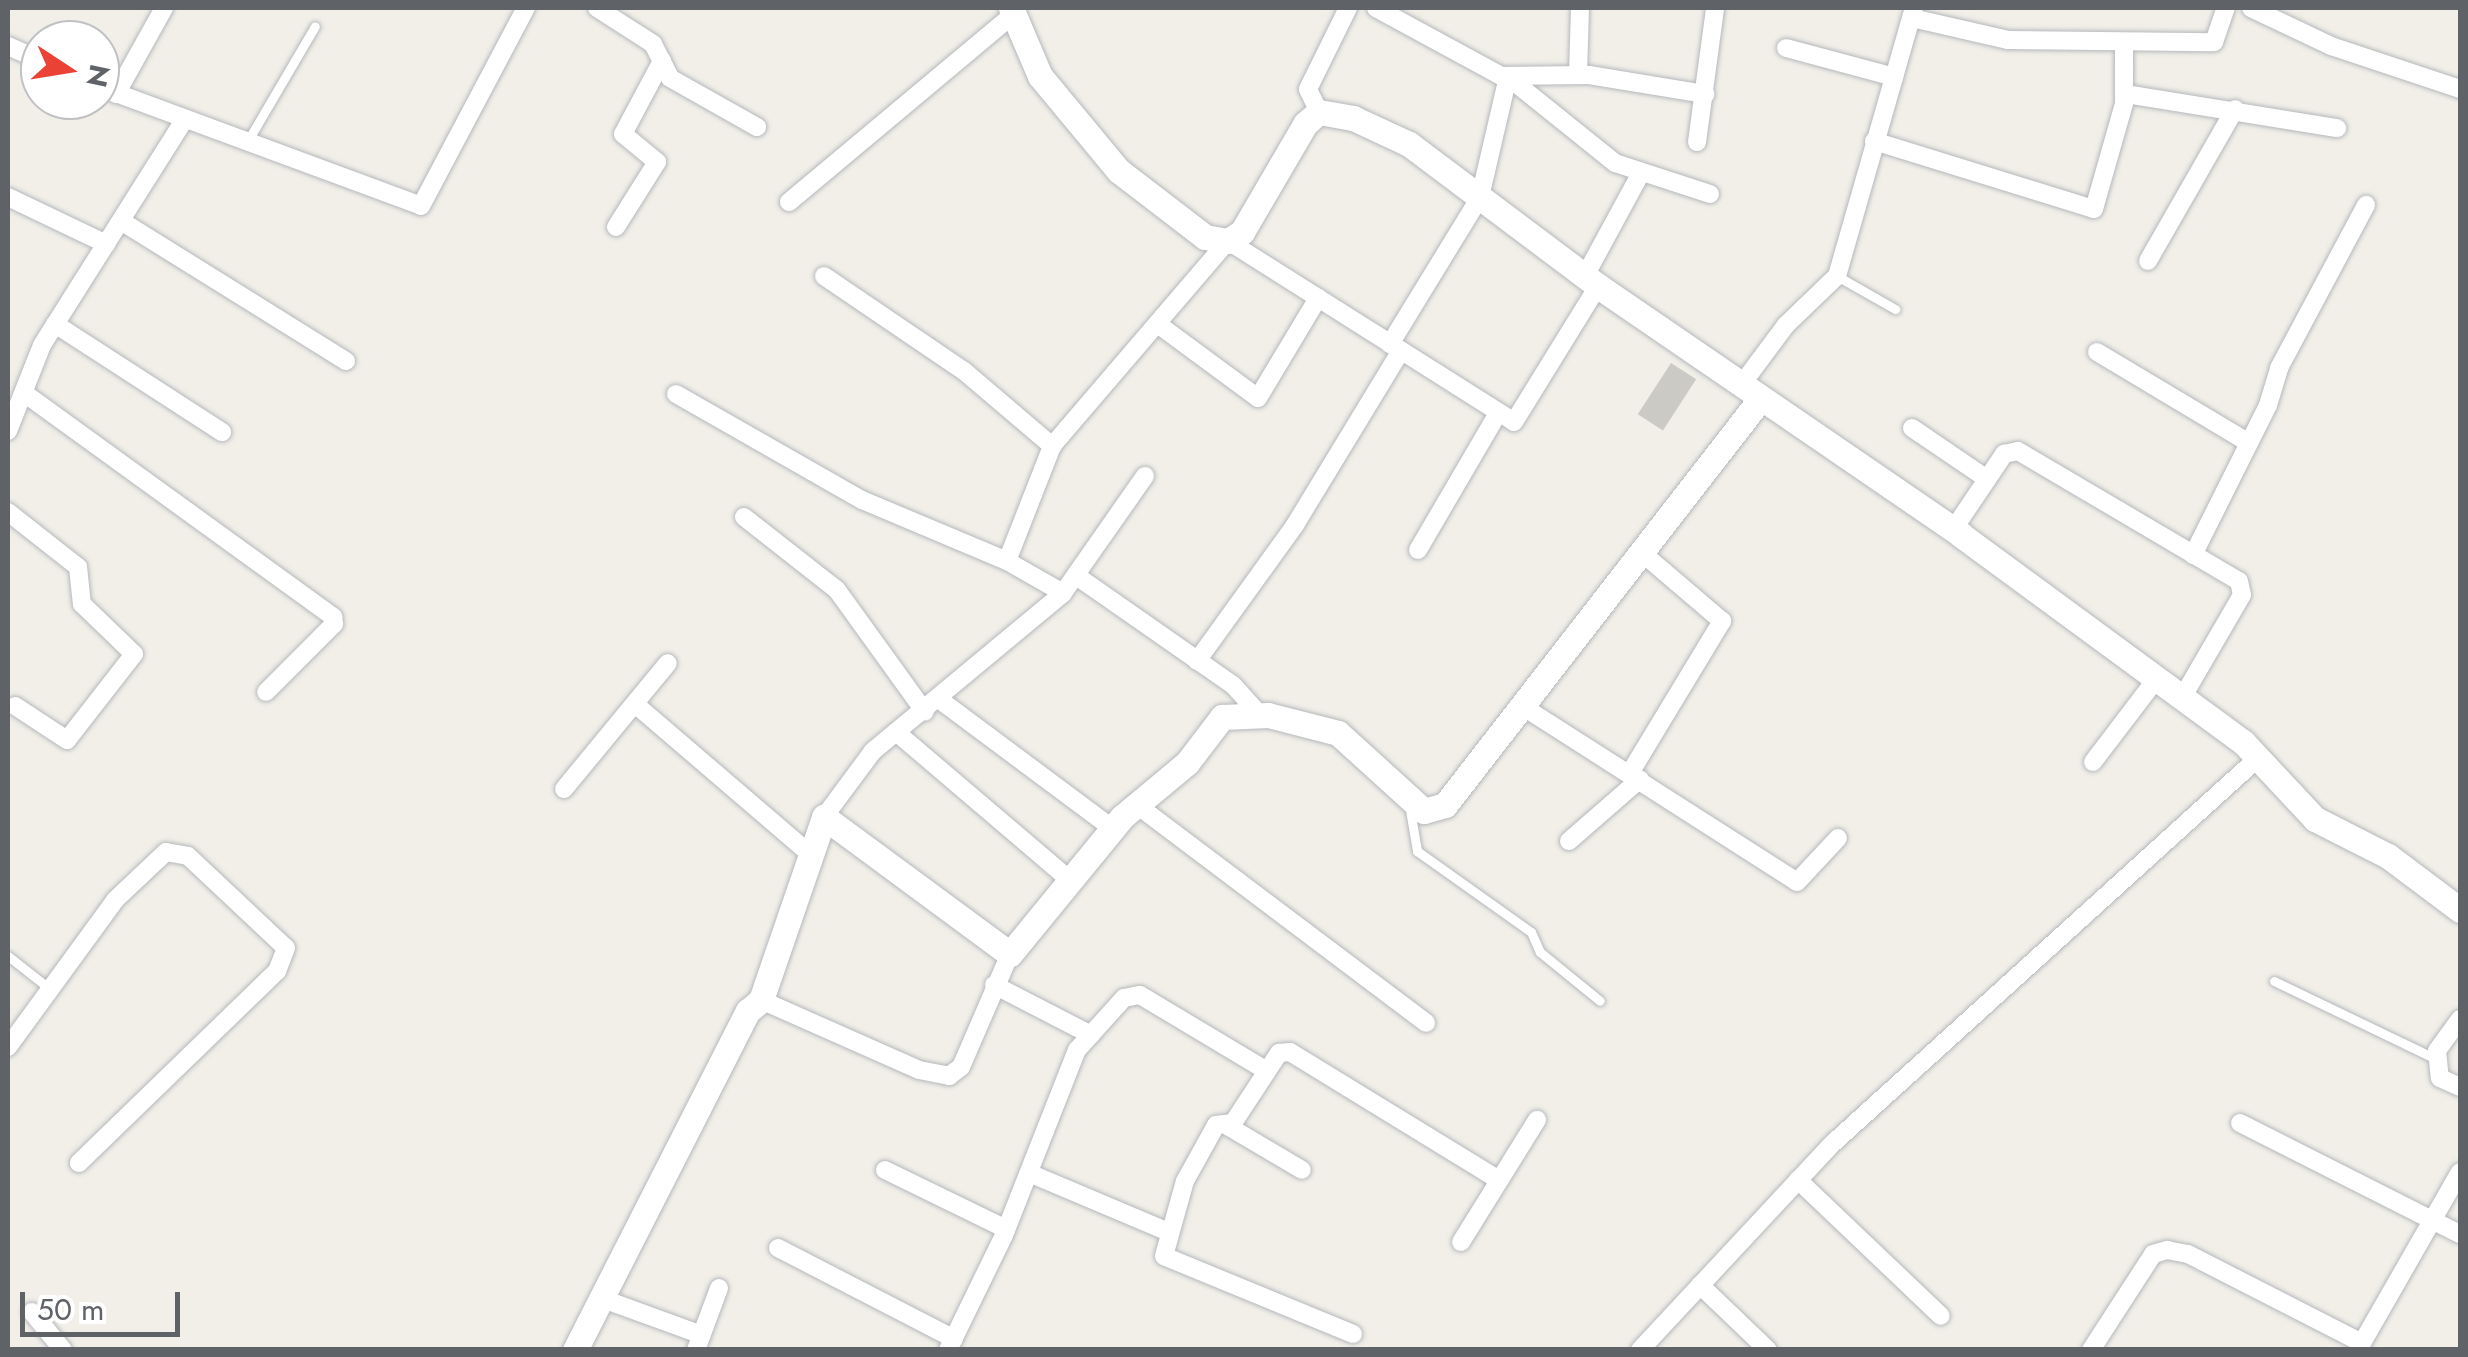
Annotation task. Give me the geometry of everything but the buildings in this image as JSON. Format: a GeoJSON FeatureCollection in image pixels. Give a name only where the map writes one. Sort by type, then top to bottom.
{"type":"FeatureCollection","features":[{"type":"Feature","properties":{"kind":"street"},"geometry":{"type":"LineString","coordinates":[[120,73],[164,8]]}},
{"type":"Feature","properties":{"kind":"street"},"geometry":{"type":"LineString","coordinates":[[120,95],[426,204],[526,8]]}},
{"type":"Feature","properties":{"kind":"street"},"geometry":{"type":"LineString","coordinates":[[597,8],[653,44],[670,78],[757,127]]}},
{"type":"Feature","properties":{"kind":"street"},"geometry":{"type":"LineString","coordinates":[[1319,112],[1308,89],[1348,8]]}},
{"type":"Feature","properties":{"kind":"street"},"geometry":{"type":"LineString","coordinates":[[1376,8],[1508,77],[1601,153],[1641,173],[1710,194]]}},
{"type":"Feature","properties":{"kind":"street"},"geometry":{"type":"LineString","coordinates":[[1578,75],[1580,8]]}},
{"type":"Feature","properties":{"kind":"street"},"geometry":{"type":"LineString","coordinates":[[1697,142],[1715,8]]}},
{"type":"Feature","properties":{"kind":"street"},"geometry":{"type":"LineString","coordinates":[[761,1000],[919,1070],[949,1076],[960,1066],[1010,954],[1113,829],[1187,762],[1222,717],[1259,714],[1338,733],[1409,801],[1424,811],[1445,805],[1641,552],[1751,391],[1786,325],[1837,276],[1913,12],[2008,40],[2214,42],[2226,8]]}},
{"type":"Feature","properties":{"kind":"street"},"geometry":{"type":"LineString","coordinates":[[2251,8],[2331,46],[2460,89]]}},
{"type":"Feature","properties":{"kind":"street"},"geometry":{"type":"LineString","coordinates":[[789,202],[1012,11],[1040,76],[1119,171],[1205,237],[1228,241],[1514,422],[1592,281],[1641,173]]}},
{"type":"Feature","properties":{"kind":"street"},"geometry":{"type":"LineString","coordinates":[[1874,141],[2089,210],[2098,206],[2126,94],[2124,42]]}},
{"type":"Feature","properties":{"kind":"street"},"geometry":{"type":"LineString","coordinates":[[1786,48],[1894,77]]}},
{"type":"Feature","properties":{"kind":"street"},"geometry":{"type":"LineString","coordinates":[[616,228],[657,162],[623,134],[662,61]]}},
{"type":"Feature","properties":{"kind":"street"},"geometry":{"type":"LineString","coordinates":[[1508,77],[1578,75],[1705,94]]}},
{"type":"Feature","properties":{"kind":"street"},"geometry":{"type":"LineString","coordinates":[[1197,661],[1294,525],[1480,197],[1508,77]]}},
{"type":"Feature","properties":{"kind":"street"},"geometry":{"type":"LineString","coordinates":[[2126,94],[2337,128]]}},
{"type":"Feature","properties":{"kind":"street"},"geometry":{"type":"LineString","coordinates":[[2148,261],[2236,110]]}},
{"type":"Feature","properties":{"kind":"street"},"geometry":{"type":"LineString","coordinates":[[1319,112],[1353,118],[1408,144],[1592,281],[1953,530],[2258,758],[2316,818],[2388,856],[2460,910]]}},
{"type":"Feature","properties":{"kind":"street"},"geometry":{"type":"LineString","coordinates":[[1007,561],[1052,446],[1228,241],[1242,232],[1306,124],[1319,112]]}},
{"type":"Feature","properties":{"kind":"street"},"geometry":{"type":"LineString","coordinates":[[8,431],[55,324],[185,119]]}},
{"type":"Feature","properties":{"kind":"street"},"geometry":{"type":"LineString","coordinates":[[8,197],[106,244]]}},
{"type":"Feature","properties":{"kind":"street"},"geometry":{"type":"LineString","coordinates":[[2193,555],[2249,442],[2279,368],[2366,205]]}},
{"type":"Feature","properties":{"kind":"street"},"geometry":{"type":"LineString","coordinates":[[121,221],[346,361]]}},
{"type":"Feature","properties":{"kind":"street"},"geometry":{"type":"LineString","coordinates":[[824,276],[964,370],[1052,446]]}},
{"type":"Feature","properties":{"kind":"street"},"geometry":{"type":"LineString","coordinates":[[1159,325],[1258,398],[1318,298]]}},
{"type":"Feature","properties":{"kind":"street"},"geometry":{"type":"LineString","coordinates":[[55,324],[222,432]]}},
{"type":"Feature","properties":{"kind":"street"},"geometry":{"type":"LineString","coordinates":[[2097,352],[2249,442]]}},
{"type":"Feature","properties":{"kind":"street"},"geometry":{"type":"LineString","coordinates":[[24,393],[333,617],[334,624],[266,692]]}},
{"type":"Feature","properties":{"kind":"street"},"geometry":{"type":"LineString","coordinates":[[676,394],[862,500],[1007,561],[1063,594]]}},
{"type":"Feature","properties":{"kind":"street"},"geometry":{"type":"LineString","coordinates":[[1418,550],[1498,413]]}},
{"type":"Feature","properties":{"kind":"street"},"geometry":{"type":"LineString","coordinates":[[1912,428],[1987,479]]}},
{"type":"Feature","properties":{"kind":"street"},"geometry":{"type":"LineString","coordinates":[[1953,530],[2004,454],[2018,451],[2243,586],[2182,700]]}},
{"type":"Feature","properties":{"kind":"street"},"geometry":{"type":"LineString","coordinates":[[575,1350],[748,1011],[761,1000],[824,817],[866,759],[1063,594],[1144,476]]}},
{"type":"Feature","properties":{"kind":"street"},"geometry":{"type":"LineString","coordinates":[[8,512],[78,567],[82,604],[134,654],[67,740],[15,706]]}},
{"type":"Feature","properties":{"kind":"street"},"geometry":{"type":"LineString","coordinates":[[744,516],[837,590],[932,706],[1113,829]]}},
{"type":"Feature","properties":{"kind":"street"},"geometry":{"type":"LineString","coordinates":[[1569,841],[1634,776],[1722,621],[1641,552]]}},
{"type":"Feature","properties":{"kind":"street"},"geometry":{"type":"LineString","coordinates":[[1078,577],[1197,661],[1259,714]]}},
{"type":"Feature","properties":{"kind":"street"},"geometry":{"type":"LineString","coordinates":[[564,789],[668,663]]}},
{"type":"Feature","properties":{"kind":"street"},"geometry":{"type":"LineString","coordinates":[[2093,762],[2154,682]]}},
{"type":"Feature","properties":{"kind":"street"},"geometry":{"type":"LineString","coordinates":[[635,704],[811,855]]}},
{"type":"Feature","properties":{"kind":"street"},"geometry":{"type":"LineString","coordinates":[[1522,706],[1796,882],[1838,838]]}},
{"type":"Feature","properties":{"kind":"street"},"geometry":{"type":"LineString","coordinates":[[896,732],[1071,882]]}},
{"type":"Feature","properties":{"kind":"street"},"geometry":{"type":"LineString","coordinates":[[1640,1350],[1798,1180],[2258,758]]}},
{"type":"Feature","properties":{"kind":"street"},"geometry":{"type":"LineString","coordinates":[[1136,805],[1426,1023]]}},
{"type":"Feature","properties":{"kind":"street"},"geometry":{"type":"LineString","coordinates":[[824,817],[1010,954]]}},
{"type":"Feature","properties":{"kind":"street"},"geometry":{"type":"LineString","coordinates":[[8,1047],[115,900],[154,860],[177,850],[286,948],[277,971],[79,1163]]}},
{"type":"Feature","properties":{"kind":"street"},"geometry":{"type":"LineString","coordinates":[[994,985],[1091,1034]]}},
{"type":"Feature","properties":{"kind":"street"},"geometry":{"type":"LineString","coordinates":[[778,1248],[951,1344],[1006,1228],[1077,1050],[1132,993],[1267,1072]]}},
{"type":"Feature","properties":{"kind":"street"},"geometry":{"type":"LineString","coordinates":[[2460,1019],[2437,1052],[2440,1078],[2460,1086]]}},
{"type":"Feature","properties":{"kind":"street"},"geometry":{"type":"LineString","coordinates":[[1226,1125],[1279,1053],[1290,1052],[1499,1180]]}},
{"type":"Feature","properties":{"kind":"street"},"geometry":{"type":"LineString","coordinates":[[1461,1242],[1536,1120]]}},
{"type":"Feature","properties":{"kind":"street"},"geometry":{"type":"LineString","coordinates":[[2240,1123],[2460,1234]]}},
{"type":"Feature","properties":{"kind":"street"},"geometry":{"type":"LineString","coordinates":[[1302,1170],[1226,1125],[1216,1125],[1166,1231],[1164,1256],[1353,1334]]}},
{"type":"Feature","properties":{"kind":"street"},"geometry":{"type":"LineString","coordinates":[[885,1170],[1006,1228]]}},
{"type":"Feature","properties":{"kind":"street"},"geometry":{"type":"LineString","coordinates":[[1029,1172],[1166,1231]]}},
{"type":"Feature","properties":{"kind":"street"},"geometry":{"type":"LineString","coordinates":[[2091,1350],[2153,1254],[2167,1250],[2188,1254],[2368,1346],[2460,1172]]}},
{"type":"Feature","properties":{"kind":"street"},"geometry":{"type":"LineString","coordinates":[[1798,1180],[1941,1316]]}},
{"type":"Feature","properties":{"kind":"street"},"geometry":{"type":"LineString","coordinates":[[1700,1285],[1768,1350]]}},
{"type":"Feature","properties":{"kind":"street"},"geometry":{"type":"LineString","coordinates":[[603,1299],[699,1342],[719,1288]]}},
{"type":"Feature","properties":{"kind":"street"},"geometry":{"type":"LineString","coordinates":[[32,1312],[63,1350]]}},
{"type":"Feature","properties":{"kind":"lane"},"geometry":{"type":"LineString","coordinates":[[247,142],[315,26]]}},
{"type":"Feature","properties":{"kind":"lane"},"geometry":{"type":"LineString","coordinates":[[1837,276],[1895,309]]}},
{"type":"Feature","properties":{"kind":"lane"},"geometry":{"type":"LineString","coordinates":[[1409,801],[1418,851],[1531,932],[1540,952],[1600,1001]]}},
{"type":"Feature","properties":{"kind":"lane"},"geometry":{"type":"LineString","coordinates":[[8,956],[50,989]]}},
{"type":"Feature","properties":{"kind":"lane"},"geometry":{"type":"LineString","coordinates":[[2274,980],[2438,1060]]}}]}
